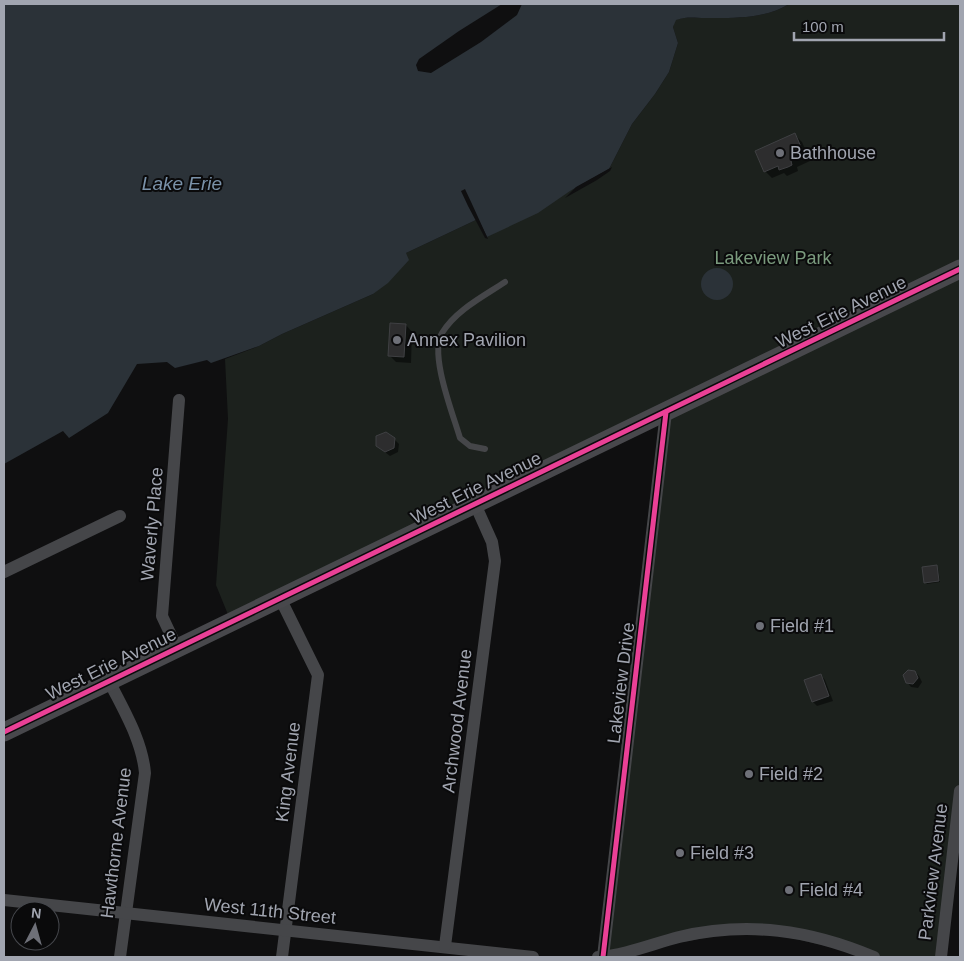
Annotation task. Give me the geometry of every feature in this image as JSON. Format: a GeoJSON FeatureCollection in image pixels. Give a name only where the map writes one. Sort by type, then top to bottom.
{"type":"FeatureCollection","features":[{"type":"Feature","properties":{"kind":"main road","name":"West Erie Avenue"},"geometry":{"type":"LineString","coordinates":[[4,732],[960,270]]}},
{"type":"Feature","properties":{"kind":"street","name":"Waverly Place"},"geometry":{"type":"LineString","coordinates":[[178,648],[162,616],[179,400]]}},
{"type":"Feature","properties":{"kind":"street","name":"Lakeview Drive"},"geometry":{"type":"LineString","coordinates":[[603,957],[666,412]]}},
{"type":"Feature","properties":{"kind":"street","name":"Archwood Avenue"},"geometry":{"type":"LineString","coordinates":[[446,946],[495,561],[492,542],[475,504]]}},
{"type":"Feature","properties":{"kind":"street"},"geometry":{"type":"LineString","coordinates":[[4,572],[120,516]]}},
{"type":"Feature","properties":{"kind":"street","name":"King Avenue"},"geometry":{"type":"LineString","coordinates":[[280,598],[318,675],[282,957]]}},
{"type":"Feature","properties":{"kind":"street","name":"Hawthorne Avenue"},"geometry":{"type":"LineString","coordinates":[[109,681],[135,734],[142,755],[145,773],[120,957]]}},
{"type":"Feature","properties":{"kind":"street","name":"Parkview Avenue"},"geometry":{"type":"LineString","coordinates":[[941,957],[960,791]]}},
{"type":"Feature","properties":{"kind":"street","name":"West 11th Street"},"geometry":{"type":"LineString","coordinates":[[4,900],[285,931],[446,946],[533,957]]}},
{"type":"Feature","properties":{"kind":"street"},"geometry":{"type":"LineString","coordinates":[[598,957],[628,952],[702,932],[752,929],[802,934],[827,940],[874,957]]}},
{"type":"Feature","properties":{"kind":"lane"},"geometry":{"type":"LineString","coordinates":[[485,448],[470,446],[460,438],[438,360],[438,343],[441,334],[448,325],[467,308],[505,282]]}},
{"type":"Feature","properties":{"kind":"green space","name":"Lakeview Park"},"geometry":{"type":"Polygon","coordinates":[[[789,4],[960,4],[960,791],[941,957],[874,957],[752,929],[603,957],[666,412],[231,622],[216,585],[228,419],[225,359],[259,346],[373,294],[406,253],[478,219],[487,237],[609,169],[632,124],[669,72],[678,43],[673,27],[675,20],[749,17],[770,13],[789,4]]]}},
{"type":"Feature","properties":{"kind":"water","name":"Lake Erie"},"geometry":{"type":"Polygon","coordinates":[[[4,4],[789,4],[770,13],[749,17],[688,18],[676,20],[673,27],[678,43],[669,72],[632,124],[609,169],[570,191],[538,213],[487,237],[478,219],[406,253],[409,260],[388,283],[373,294],[259,346],[211,363],[207,360],[175,368],[167,362],[137,364],[108,413],[69,438],[63,431],[4,464],[4,4]]]}},
{"type":"Feature","properties":{"kind":"water"},"geometry":{"type":"Polygon","coordinates":[[[717,268],[723,269],[728,273],[732,278],[732,290],[728,295],[723,299],[717,300],[711,299],[706,295],[702,290],[701,284],[702,278],[706,273],[711,269],[717,268]]]}},
{"type":"Feature","properties":{"kind":"pier"},"geometry":{"type":"Polygon","coordinates":[[[502,4],[522,4],[517,15],[481,42],[431,73],[418,71],[416,65],[419,59],[502,4]]]}},
{"type":"Feature","properties":{"kind":"pier"},"geometry":{"type":"Polygon","coordinates":[[[612,167],[610,171],[597,180],[565,198],[576,187],[612,167]]]}},
{"type":"Feature","properties":{"kind":"pier"},"geometry":{"type":"Polygon","coordinates":[[[465,189],[488,239],[485,238],[461,191],[465,189]]]}},
{"type":"Feature","properties":{"kind":"building","name":"Bathhouse"},"geometry":{"type":"Polygon","coordinates":[[[795,133],[804,154],[791,161],[792,165],[788,167],[779,170],[778,166],[764,172],[755,151],[795,133]]]}},
{"type":"Feature","properties":{"kind":"building","name":"Annex Pavilion"},"geometry":{"type":"Polygon","coordinates":[[[390,323],[406,324],[404,357],[388,356],[390,323]]]}},
{"type":"Feature","properties":{"kind":"building"},"geometry":{"type":"Polygon","coordinates":[[[386,432],[395,438],[394,448],[385,452],[376,446],[376,436],[386,432]]]}},
{"type":"Feature","properties":{"kind":"building"},"geometry":{"type":"Polygon","coordinates":[[[937,565],[939,581],[924,583],[922,567],[937,565]]]}},
{"type":"Feature","properties":{"kind":"building"},"geometry":{"type":"Polygon","coordinates":[[[908,670],[915,671],[918,678],[913,684],[906,683],[903,675],[908,670]]]}},
{"type":"Feature","properties":{"kind":"building"},"geometry":{"type":"Polygon","coordinates":[[[821,674],[829,696],[812,702],[804,680],[821,674]]]}},
{"type":"Feature","properties":{"kind":"cycle path"},"geometry":{"type":"LineString","coordinates":[[4,732],[960,269]]}},
{"type":"Feature","properties":{"kind":"cycle path"},"geometry":{"type":"LineString","coordinates":[[603,957],[666,412]]}},
{"type":"Feature","properties":{"kind":"place","name":"Bathhouse"},"geometry":{"type":"Point","coordinates":[780,153]}},
{"type":"Feature","properties":{"kind":"place","name":"Annex Pavilion"},"geometry":{"type":"Point","coordinates":[397,340]}},
{"type":"Feature","properties":{"kind":"place","name":"Field #1"},"geometry":{"type":"Point","coordinates":[760,626]}},
{"type":"Feature","properties":{"kind":"place","name":"Field #2"},"geometry":{"type":"Point","coordinates":[749,774]}},
{"type":"Feature","properties":{"kind":"place","name":"Field #3"},"geometry":{"type":"Point","coordinates":[680,853]}},
{"type":"Feature","properties":{"kind":"place","name":"Field #4"},"geometry":{"type":"Point","coordinates":[789,890]}}]}
